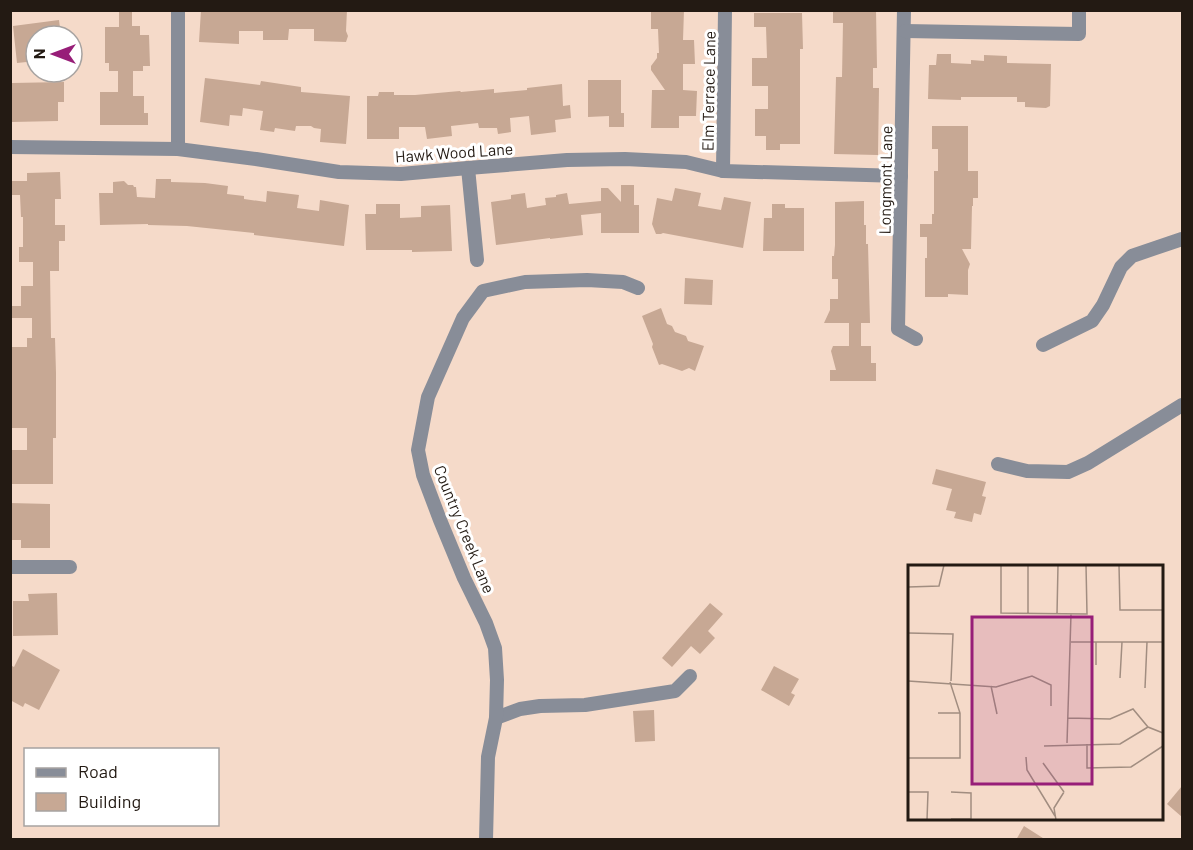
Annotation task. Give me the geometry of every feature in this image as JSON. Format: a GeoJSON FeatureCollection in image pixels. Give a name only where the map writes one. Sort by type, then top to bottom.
{"type":"FeatureCollection","features":[{"type":"Feature","properties":{"kind":"street"},"geometry":{"type":"LineString","coordinates":[[178,10],[178,150]]}},
{"type":"Feature","properties":{"kind":"street","name":"Elm Terrace Lane"},"geometry":{"type":"LineString","coordinates":[[723,171],[725,10]]}},
{"type":"Feature","properties":{"kind":"street","name":"Longmont Lane"},"geometry":{"type":"LineString","coordinates":[[904,10],[898,329],[916,339]]}},
{"type":"Feature","properties":{"kind":"street"},"geometry":{"type":"LineString","coordinates":[[904,31],[1079,34],[1079,10]]}},
{"type":"Feature","properties":{"kind":"street","name":"Hawk Wood Lane"},"geometry":{"type":"LineString","coordinates":[[10,147],[178,150],[339,172],[401,174],[567,160],[625,159],[686,162],[723,171],[901,176]]}},
{"type":"Feature","properties":{"kind":"street"},"geometry":{"type":"LineString","coordinates":[[468,168],[477,260]]}},
{"type":"Feature","properties":{"kind":"street"},"geometry":{"type":"LineString","coordinates":[[1043,345],[1092,321],[1103,305],[1121,267],[1132,256],[1182,239]]}},
{"type":"Feature","properties":{"kind":"street","name":"Country Creek Lane"},"geometry":{"type":"LineString","coordinates":[[486,840],[488,757],[496,718],[495,648],[423,475],[418,450],[428,397],[463,318],[483,291],[525,282],[577,280],[623,282],[639,288]]}},
{"type":"Feature","properties":{"kind":"street"},"geometry":{"type":"LineString","coordinates":[[998,464],[1027,471],[1068,472],[1088,463],[1182,405]]}},
{"type":"Feature","properties":{"kind":"street"},"geometry":{"type":"LineString","coordinates":[[10,567],[70,567]]}},
{"type":"Feature","properties":{"kind":"street"},"geometry":{"type":"LineString","coordinates":[[496,718],[520,709],[540,706],[585,705],[675,692],[690,676]]}},
{"type":"Feature","properties":{"kind":"building"},"geometry":{"type":"Polygon","coordinates":[[[119,10],[132,10],[132,26],[140,26],[140,35],[149,35],[150,66],[143,66],[143,71],[133,71],[133,96],[144,96],[144,113],[148,113],[148,125],[100,125],[100,92],[118,92],[118,71],[109,71],[109,63],[105,63],[105,27],[119,27],[119,10]]]}},
{"type":"Feature","properties":{"kind":"building"},"geometry":{"type":"Polygon","coordinates":[[[201,10],[255,12],[255,10],[347,10],[346,31],[348,36],[346,42],[314,41],[314,29],[289,29],[288,40],[263,40],[263,31],[239,31],[239,44],[199,42],[201,10]]]}},
{"type":"Feature","properties":{"kind":"building"},"geometry":{"type":"Polygon","coordinates":[[[651,10],[684,10],[683,40],[694,40],[695,64],[683,64],[683,90],[697,91],[696,116],[679,116],[679,128],[651,128],[652,90],[665,90],[651,70],[657,53],[659,53],[658,29],[651,29],[651,10]]]}},
{"type":"Feature","properties":{"kind":"building"},"geometry":{"type":"Polygon","coordinates":[[[836,10],[876,10],[877,68],[873,68],[873,88],[879,88],[878,155],[834,154],[836,77],[842,77],[843,23],[833,23],[833,12],[836,10]]]}},
{"type":"Feature","properties":{"kind":"building"},"geometry":{"type":"Polygon","coordinates":[[[754,13],[802,13],[800,144],[780,144],[780,150],[766,150],[766,136],[755,136],[755,109],[768,109],[768,86],[752,86],[752,58],[767,58],[766,27],[754,27],[754,13]]]}},
{"type":"Feature","properties":{"kind":"building"},"geometry":{"type":"Polygon","coordinates":[[[59,20],[60,24],[28,24],[59,20]]]}},
{"type":"Feature","properties":{"kind":"building"},"geometry":{"type":"Polygon","coordinates":[[[24,25],[24,62],[17,63],[13,26],[24,25]]]}},
{"type":"Feature","properties":{"kind":"building"},"geometry":{"type":"Polygon","coordinates":[[[937,54],[951,54],[951,63],[971,64],[971,60],[984,61],[984,55],[1007,56],[1007,63],[1051,64],[1050,106],[1046,108],[1025,107],[1025,102],[1017,102],[1017,97],[928,99],[929,65],[936,65],[937,54]]]}},
{"type":"Feature","properties":{"kind":"building"},"geometry":{"type":"Polygon","coordinates":[[[205,78],[260,85],[261,81],[301,87],[301,92],[350,96],[346,144],[320,142],[321,129],[311,126],[296,126],[295,131],[275,128],[274,132],[260,130],[263,111],[243,108],[242,116],[230,115],[229,126],[200,122],[205,78]]]}},
{"type":"Feature","properties":{"kind":"building"},"geometry":{"type":"Polygon","coordinates":[[[588,80],[621,80],[621,113],[624,113],[624,127],[609,127],[609,116],[588,117],[588,80]]]}},
{"type":"Feature","properties":{"kind":"building"},"geometry":{"type":"Polygon","coordinates":[[[12,83],[64,84],[64,102],[58,102],[58,121],[12,122],[12,83]]]}},
{"type":"Feature","properties":{"kind":"building"},"geometry":{"type":"Polygon","coordinates":[[[562,84],[563,106],[570,105],[571,118],[555,120],[556,132],[531,135],[529,116],[510,118],[511,132],[498,134],[497,128],[479,128],[478,123],[451,126],[452,136],[427,139],[425,127],[399,127],[399,139],[367,139],[367,96],[378,96],[379,92],[415,95],[494,89],[494,93],[562,84]]]}},
{"type":"Feature","properties":{"kind":"building"},"geometry":{"type":"Polygon","coordinates":[[[932,126],[968,126],[968,171],[978,171],[978,198],[973,198],[972,206],[971,249],[962,249],[970,264],[968,295],[948,294],[948,297],[925,297],[927,237],[920,237],[920,224],[932,224],[932,214],[934,214],[934,171],[938,171],[938,149],[932,149],[932,126]]]}},
{"type":"Feature","properties":{"kind":"building"},"geometry":{"type":"Polygon","coordinates":[[[60,172],[61,199],[55,199],[55,225],[65,225],[65,241],[59,241],[59,271],[50,271],[51,338],[55,338],[56,373],[53,484],[10,484],[10,450],[27,450],[27,428],[11,428],[10,347],[27,347],[27,338],[32,338],[32,318],[12,318],[12,306],[21,306],[21,286],[33,286],[33,262],[19,262],[19,247],[23,247],[23,217],[21,217],[20,195],[11,195],[11,181],[27,181],[27,173],[60,172]]]}},
{"type":"Feature","properties":{"kind":"building"},"geometry":{"type":"Polygon","coordinates":[[[156,179],[228,186],[227,194],[266,202],[267,191],[299,195],[297,208],[319,211],[320,200],[349,205],[344,246],[187,226],[100,225],[99,193],[113,193],[113,182],[124,181],[136,187],[137,197],[155,198],[156,179]]]}},
{"type":"Feature","properties":{"kind":"building"},"geometry":{"type":"Polygon","coordinates":[[[621,185],[634,185],[634,205],[639,205],[639,233],[601,233],[601,213],[581,215],[583,235],[496,245],[491,202],[511,199],[511,195],[525,193],[527,208],[546,205],[545,198],[567,193],[569,204],[601,201],[601,188],[608,188],[621,202],[621,185]]]}},
{"type":"Feature","properties":{"kind":"building"},"geometry":{"type":"Polygon","coordinates":[[[675,188],[701,193],[698,206],[721,210],[724,197],[751,202],[743,248],[663,233],[656,234],[652,224],[657,198],[672,201],[675,188]]]}},
{"type":"Feature","properties":{"kind":"building"},"geometry":{"type":"Polygon","coordinates":[[[864,201],[864,225],[866,225],[866,244],[868,244],[870,323],[861,323],[861,346],[871,346],[871,363],[876,363],[876,381],[830,381],[830,370],[836,370],[831,351],[833,346],[849,346],[849,323],[824,323],[830,310],[830,299],[838,299],[838,279],[832,279],[835,202],[864,201]]]}},
{"type":"Feature","properties":{"kind":"building"},"geometry":{"type":"Polygon","coordinates":[[[376,204],[400,204],[400,218],[421,217],[421,206],[450,205],[452,251],[366,250],[365,214],[376,214],[376,204]]]}},
{"type":"Feature","properties":{"kind":"building"},"geometry":{"type":"Polygon","coordinates":[[[772,204],[785,204],[785,208],[804,208],[804,251],[763,251],[764,218],[772,218],[772,204]]]}},
{"type":"Feature","properties":{"kind":"building"},"geometry":{"type":"Polygon","coordinates":[[[685,278],[713,280],[712,305],[684,304],[685,278]]]}},
{"type":"Feature","properties":{"kind":"building"},"geometry":{"type":"Polygon","coordinates":[[[661,308],[667,324],[672,326],[675,332],[686,336],[688,341],[704,346],[695,371],[689,368],[682,371],[659,365],[642,316],[661,308]]]}},
{"type":"Feature","properties":{"kind":"building"},"geometry":{"type":"Polygon","coordinates":[[[936,469],[986,482],[982,496],[986,497],[981,515],[974,513],[972,522],[954,518],[956,512],[946,510],[952,489],[932,484],[936,469]]]}},
{"type":"Feature","properties":{"kind":"building"},"geometry":{"type":"Polygon","coordinates":[[[10,503],[50,504],[50,548],[21,548],[21,540],[10,540],[10,503]]]}},
{"type":"Feature","properties":{"kind":"building"},"geometry":{"type":"Polygon","coordinates":[[[57,593],[58,635],[13,636],[13,601],[29,601],[28,594],[57,593]]]}},
{"type":"Feature","properties":{"kind":"building"},"geometry":{"type":"Polygon","coordinates":[[[710,603],[723,614],[708,631],[715,638],[700,654],[691,646],[672,667],[662,658],[710,603]]]}},
{"type":"Feature","properties":{"kind":"building"},"geometry":{"type":"Polygon","coordinates":[[[23,649],[60,670],[39,710],[25,703],[23,707],[10,700],[10,665],[14,667],[23,649]]]}},
{"type":"Feature","properties":{"kind":"building"},"geometry":{"type":"Polygon","coordinates":[[[774,666],[799,679],[791,693],[795,695],[789,706],[761,690],[774,666]]]}},
{"type":"Feature","properties":{"kind":"building"},"geometry":{"type":"Polygon","coordinates":[[[654,710],[655,741],[635,742],[633,711],[654,710]]]}},
{"type":"Feature","properties":{"kind":"building"},"geometry":{"type":"Polygon","coordinates":[[[1182,786],[1182,817],[1167,804],[1182,786]]]}},
{"type":"Feature","properties":{"kind":"building"},"geometry":{"type":"Polygon","coordinates":[[[1024,826],[1046,840],[1016,840],[1024,826]]]}}]}
